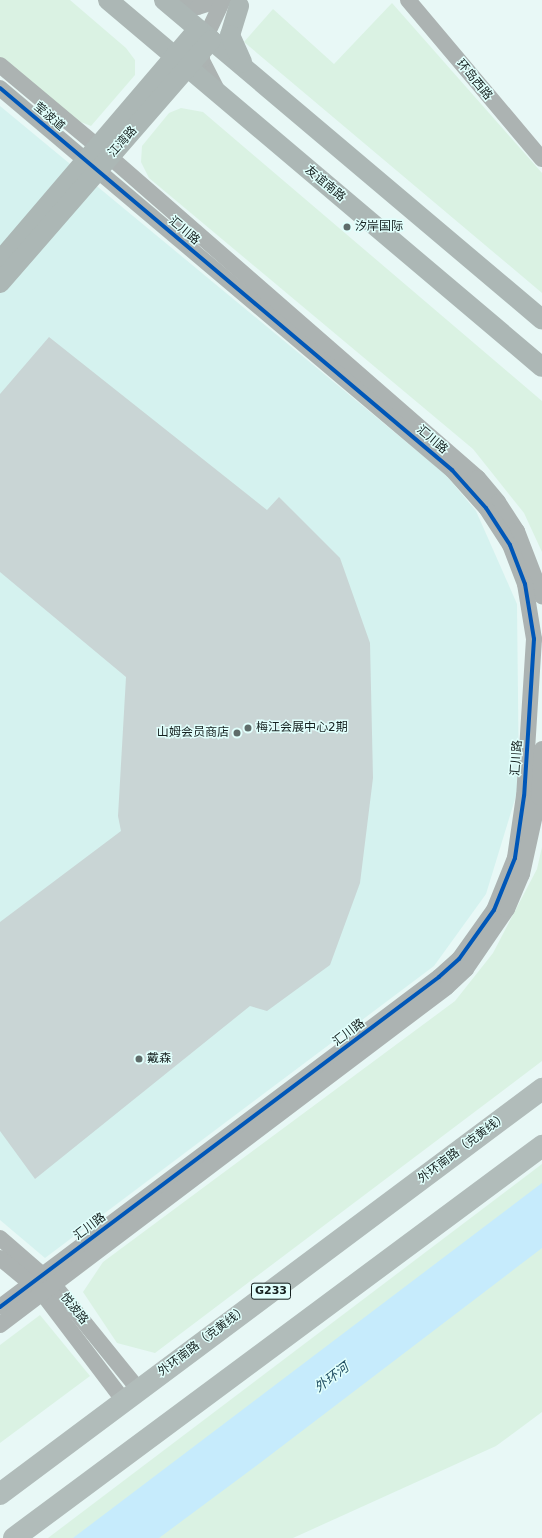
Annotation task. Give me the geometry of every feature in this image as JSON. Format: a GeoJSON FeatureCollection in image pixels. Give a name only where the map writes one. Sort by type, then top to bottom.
{"type":"FeatureCollection","features":[{"type":"Feature","properties":{"kind":"highway","name":"外环南路（克黄线）"},"geometry":{"type":"LineString","coordinates":[[0,1494],[542,1089]]}},
{"type":"Feature","properties":{"kind":"highway"},"geometry":{"type":"LineString","coordinates":[[14,1538],[542,1146]]}},
{"type":"Feature","properties":{"kind":"main road","name":"友谊南路"},"geometry":{"type":"LineString","coordinates":[[108,0],[180,59],[225,100],[542,367]]}},
{"type":"Feature","properties":{"kind":"main road"},"geometry":{"type":"LineString","coordinates":[[164,0],[204,39],[248,70],[542,320]]}},
{"type":"Feature","properties":{"kind":"main road"},"geometry":{"type":"LineString","coordinates":[[164,0],[176,23],[180,59]]}},
{"type":"Feature","properties":{"kind":"main road"},"geometry":{"type":"LineString","coordinates":[[230,1],[230,36],[236,55],[248,70]]}},
{"type":"Feature","properties":{"kind":"main road"},"geometry":{"type":"LineString","coordinates":[[130,19],[153,55],[147,102]]}},
{"type":"Feature","properties":{"kind":"main road","name":"江湾路"},"geometry":{"type":"LineString","coordinates":[[0,283],[98,159],[147,102],[180,59],[204,39]]}},
{"type":"Feature","properties":{"kind":"main road","name":"江湾路"},"geometry":{"type":"LineString","coordinates":[[0,261],[98,159]]}},
{"type":"Feature","properties":{"kind":"street"},"geometry":{"type":"LineString","coordinates":[[164,0],[198,7],[230,1]]}},
{"type":"Feature","properties":{"kind":"street","name":"环岛西路"},"geometry":{"type":"LineString","coordinates":[[408,0],[542,159]]}},
{"type":"Feature","properties":{"kind":"street","name":"环岛西路"},"geometry":{"type":"LineString","coordinates":[[422,0],[542,143]]}},
{"type":"Feature","properties":{"kind":"street","name":"江湾路"},"geometry":{"type":"LineString","coordinates":[[204,39],[230,1]]}},
{"type":"Feature","properties":{"kind":"street"},"geometry":{"type":"LineString","coordinates":[[204,39],[206,72],[225,100]]}},
{"type":"Feature","properties":{"kind":"street","name":"莹波道"},"geometry":{"type":"LineString","coordinates":[[0,65],[98,159]]}},
{"type":"Feature","properties":{"kind":"street","name":"莹波道"},"geometry":{"type":"LineString","coordinates":[[0,88],[98,159]]}},
{"type":"Feature","properties":{"kind":"street","name":"汇川路"},"geometry":{"type":"LineString","coordinates":[[98,159],[478,478],[498,502],[517,531],[542,596]]}},
{"type":"Feature","properties":{"kind":"street","name":"汇川路"},"geometry":{"type":"LineString","coordinates":[[0,1325],[42,1284],[439,977],[477,936],[508,882],[515,858],[524,796],[534,639],[525,584],[510,545],[470,490],[452,470],[98,159]]}},
{"type":"Feature","properties":{"kind":"street","name":"汇川路"},"geometry":{"type":"LineString","coordinates":[[0,1307],[42,1284],[447,987],[466,969],[507,909],[522,874],[539,797],[542,749]]}},
{"type":"Feature","properties":{"kind":"street","name":"悦波路"},"geometry":{"type":"LineString","coordinates":[[0,1238],[42,1284],[132,1395]]}},
{"type":"Feature","properties":{"kind":"street","name":"悦波路"},"geometry":{"type":"LineString","coordinates":[[0,1258],[42,1284]]}},
{"type":"Feature","properties":{"kind":"shaded area","name":"山姆会员商店"},"geometry":{"type":"Polygon","coordinates":[[[0,106],[445,474],[476,511],[517,604],[519,786],[486,894],[434,966],[45,1258],[0,1220],[0,106]]]}},
{"type":"Feature","properties":{"kind":"green space"},"geometry":{"type":"Polygon","coordinates":[[[0,0],[70,0],[126,48],[135,60],[135,75],[91,126],[73,119],[0,57],[0,0]]]}},
{"type":"Feature","properties":{"kind":"green space"},"geometry":{"type":"Polygon","coordinates":[[[392,3],[542,173],[542,293],[244,42],[273,9],[334,64],[392,3]]]}},
{"type":"Feature","properties":{"kind":"green space"},"geometry":{"type":"Polygon","coordinates":[[[181,108],[203,112],[542,401],[542,552],[524,513],[473,449],[149,178],[141,162],[142,146],[169,113],[181,108]]]}},
{"type":"Feature","properties":{"kind":"green space"},"geometry":{"type":"Polygon","coordinates":[[[542,847],[542,1061],[155,1353],[117,1343],[83,1292],[103,1262],[455,1001],[493,953],[537,869],[542,847]]]}},
{"type":"Feature","properties":{"kind":"green space"},"geometry":{"type":"Polygon","coordinates":[[[542,1164],[542,1412],[496,1446],[293,1538],[48,1538],[542,1164]]]}},
{"type":"Feature","properties":{"kind":"green space"},"geometry":{"type":"Polygon","coordinates":[[[40,1315],[90,1376],[0,1443],[0,1345],[40,1315]]]}},
{"type":"Feature","properties":{"kind":"water","name":"外环河"},"geometry":{"type":"Polygon","coordinates":[[[542,1183],[542,1248],[256,1466],[159,1538],[73,1538],[542,1183]]]}},
{"type":"Feature","properties":{"kind":"building","name":"梅江会展中心2期"},"geometry":{"type":"Polygon","coordinates":[[[49,337],[267,510],[279,497],[340,558],[370,643],[373,778],[360,883],[330,965],[267,1011],[250,1006],[35,1179],[0,1131],[0,922],[121,831],[118,816],[126,677],[0,572],[0,394],[49,337]]]}},
{"type":"Feature","properties":{"kind":"cycle path"},"geometry":{"type":"LineString","coordinates":[[0,88],[452,470],[486,508],[510,545],[525,584],[534,639],[524,796],[515,858],[494,910],[459,959],[439,977],[0,1307]]}},
{"type":"Feature","properties":{"kind":"place","name":"汐岸国际"},"geometry":{"type":"Point","coordinates":[347,227]}},
{"type":"Feature","properties":{"kind":"place","name":"梅江会展中心2期"},"geometry":{"type":"Point","coordinates":[248,728]}},
{"type":"Feature","properties":{"kind":"place","name":"山姆会员商店"},"geometry":{"type":"Point","coordinates":[237,733]}},
{"type":"Feature","properties":{"kind":"place","name":"戴森"},"geometry":{"type":"Point","coordinates":[139,1059]}}]}
